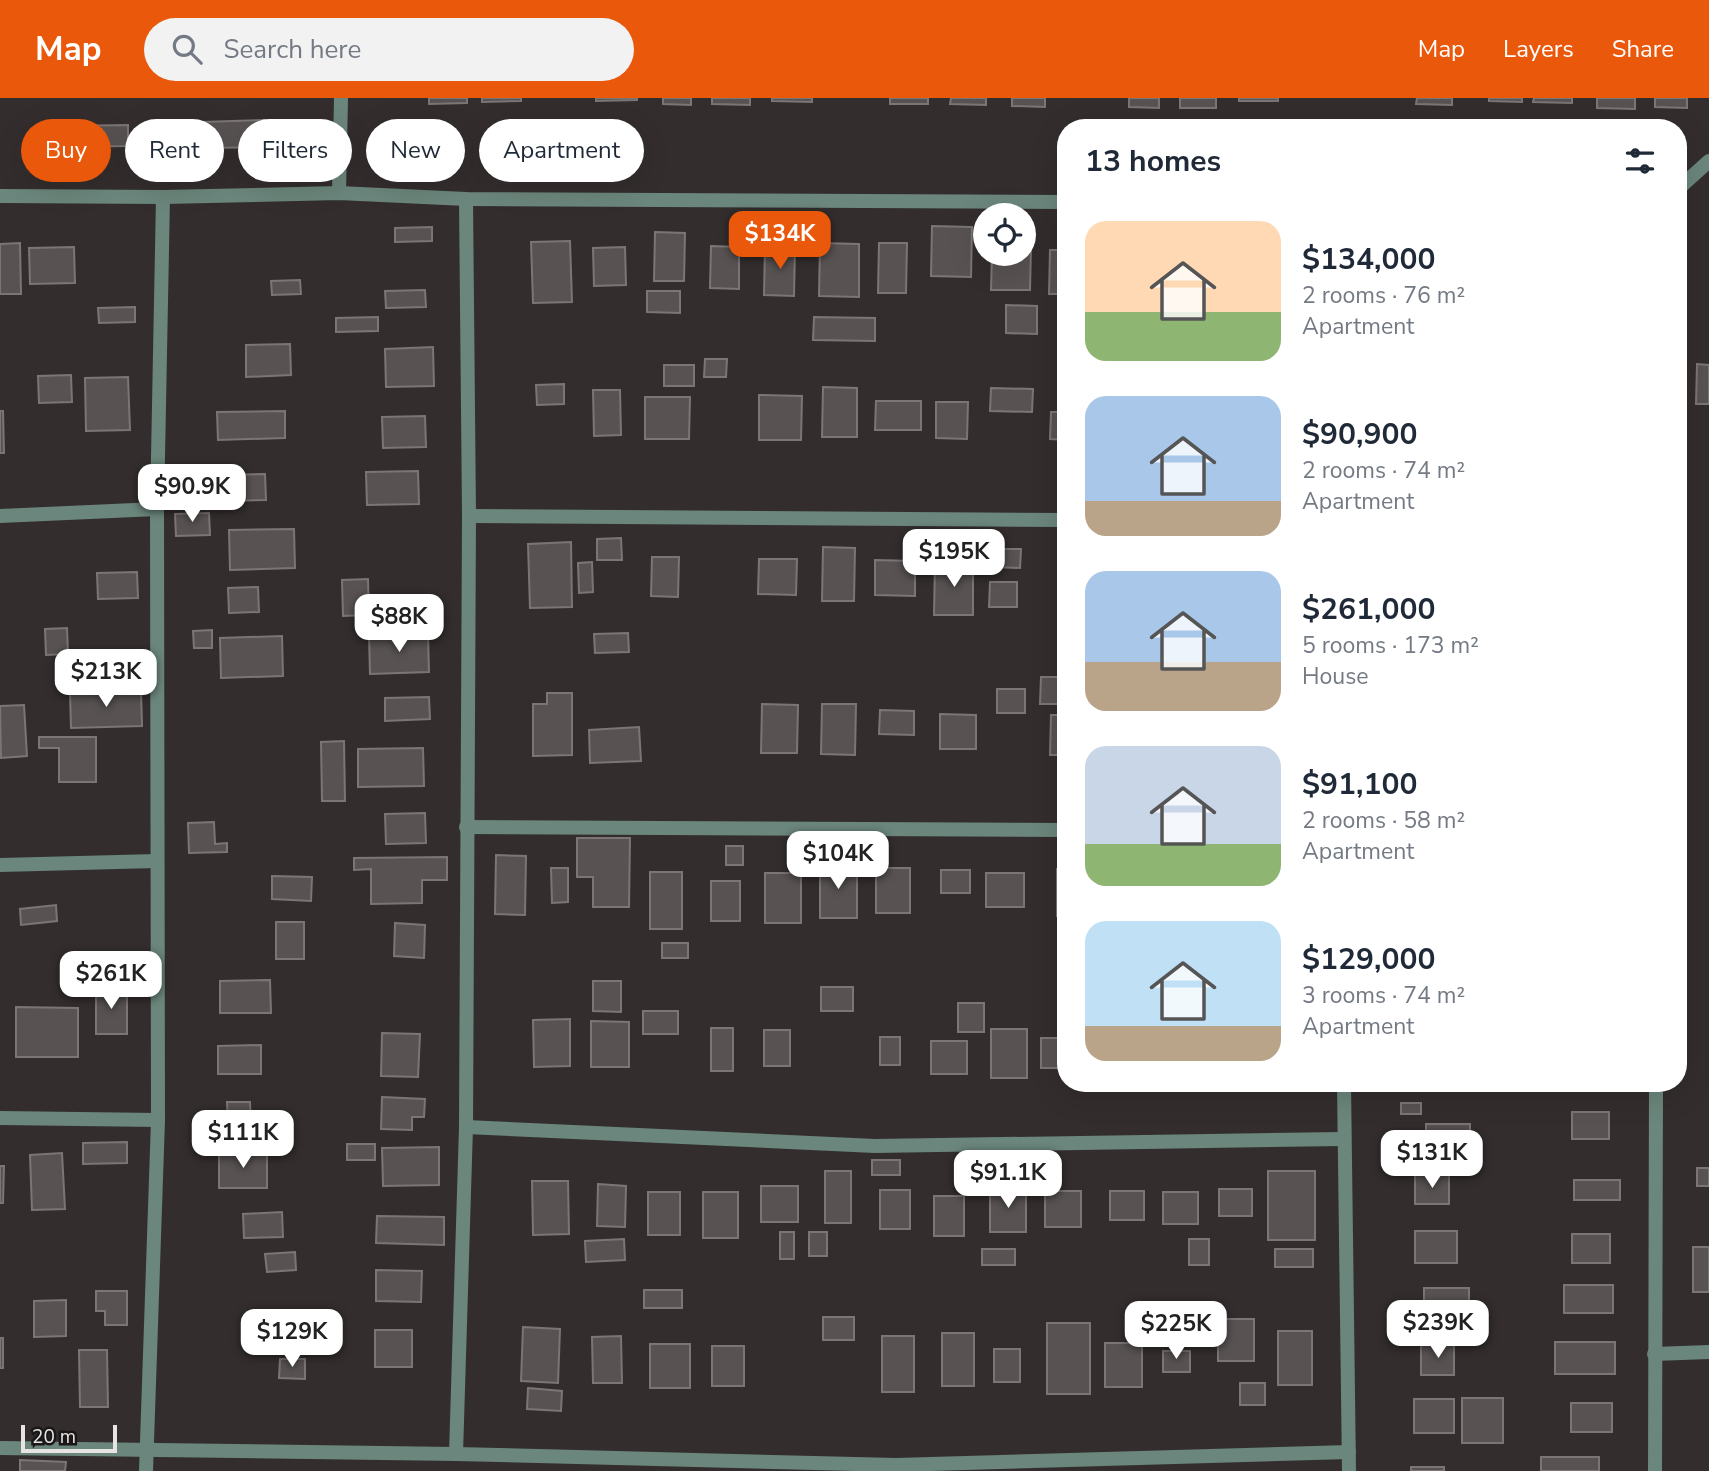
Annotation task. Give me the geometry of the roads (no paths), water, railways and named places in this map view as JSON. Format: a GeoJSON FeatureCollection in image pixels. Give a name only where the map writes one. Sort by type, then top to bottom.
{"type":"FeatureCollection","features":[{"type":"Feature","properties":{"kind":"street"},"geometry":{"type":"LineString","coordinates":[[340,193],[341,98]]}},
{"type":"Feature","properties":{"kind":"street"},"geometry":{"type":"LineString","coordinates":[[1687,181],[1709,161]]}},
{"type":"Feature","properties":{"kind":"street"},"geometry":{"type":"LineString","coordinates":[[0,196],[163,197],[340,193],[466,199],[1057,202]]}},
{"type":"Feature","properties":{"kind":"street"},"geometry":{"type":"LineString","coordinates":[[146,1471],[158,1120],[157,509],[163,197]]}},
{"type":"Feature","properties":{"kind":"street"},"geometry":{"type":"LineString","coordinates":[[456,1454],[466,1127],[469,516],[466,199]]}},
{"type":"Feature","properties":{"kind":"street"},"geometry":{"type":"LineString","coordinates":[[0,516],[157,509]]}},
{"type":"Feature","properties":{"kind":"street"},"geometry":{"type":"LineString","coordinates":[[469,516],[1057,520]]}},
{"type":"Feature","properties":{"kind":"street"},"geometry":{"type":"LineString","coordinates":[[466,827],[1057,830]]}},
{"type":"Feature","properties":{"kind":"street"},"geometry":{"type":"LineString","coordinates":[[0,865],[157,861]]}},
{"type":"Feature","properties":{"kind":"street"},"geometry":{"type":"LineString","coordinates":[[1344,1092],[1349,1471]]}},
{"type":"Feature","properties":{"kind":"street"},"geometry":{"type":"LineString","coordinates":[[1655,1471],[1656,1092]]}},
{"type":"Feature","properties":{"kind":"street"},"geometry":{"type":"LineString","coordinates":[[0,1118],[158,1120]]}},
{"type":"Feature","properties":{"kind":"street"},"geometry":{"type":"LineString","coordinates":[[466,1127],[875,1146],[1343,1139]]}},
{"type":"Feature","properties":{"kind":"street"},"geometry":{"type":"LineString","coordinates":[[1654,1354],[1709,1352]]}},
{"type":"Feature","properties":{"kind":"street"},"geometry":{"type":"LineString","coordinates":[[0,1448],[456,1454],[896,1465],[1349,1452]]}}]}
